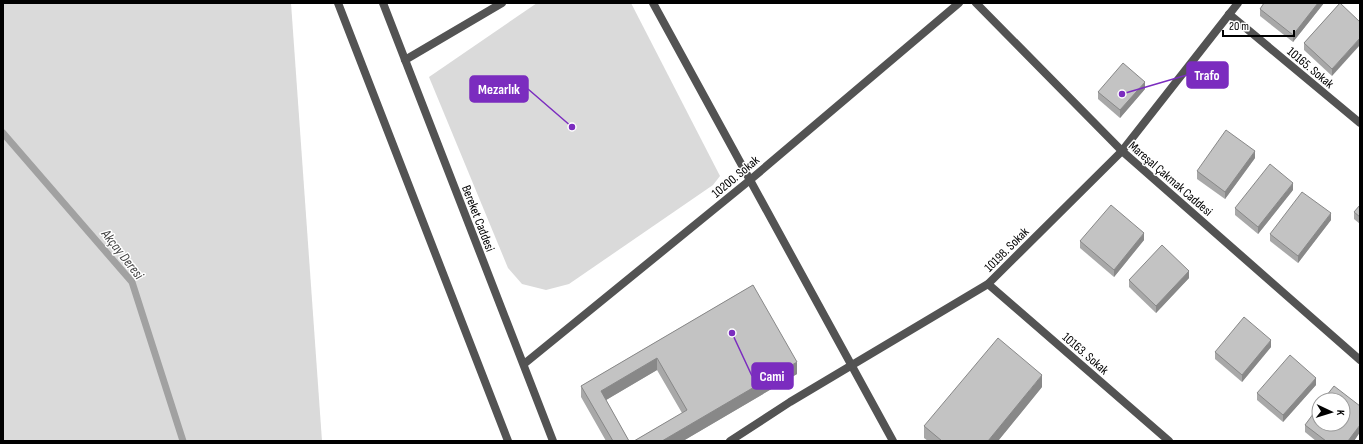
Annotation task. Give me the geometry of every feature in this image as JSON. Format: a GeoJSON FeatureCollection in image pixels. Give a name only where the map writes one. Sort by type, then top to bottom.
{"type":"FeatureCollection","features":[{"type":"Feature","properties":{"kind":"street"},"geometry":{"type":"LineString","coordinates":[[338,3],[508,441]]}},
{"type":"Feature","properties":{"kind":"street","name":"Bereket Caddesi"},"geometry":{"type":"LineString","coordinates":[[383,3],[553,441]]}},
{"type":"Feature","properties":{"kind":"street"},"geometry":{"type":"LineString","coordinates":[[405,60],[502,3]]}},
{"type":"Feature","properties":{"kind":"street"},"geometry":{"type":"LineString","coordinates":[[653,3],[893,441]]}},
{"type":"Feature","properties":{"kind":"street","name":"10200. Sokak"},"geometry":{"type":"LineString","coordinates":[[524,364],[750,180],[959,3]]}},
{"type":"Feature","properties":{"kind":"street","name":"Mareşal Çakmak Caddesi"},"geometry":{"type":"LineString","coordinates":[[976,3],[1122,151],[1360,360]]}},
{"type":"Feature","properties":{"kind":"street","name":"10198. Sokak"},"geometry":{"type":"LineString","coordinates":[[730,441],[790,402],[988,284],[1122,151],[1238,3]]}},
{"type":"Feature","properties":{"kind":"street","name":"10165. Sokak"},"geometry":{"type":"LineString","coordinates":[[1229,14],[1360,124]]}},
{"type":"Feature","properties":{"kind":"street","name":"10163. Sokak"},"geometry":{"type":"LineString","coordinates":[[988,284],[1169,441]]}},
{"type":"Feature","properties":{"kind":"shaded area"},"geometry":{"type":"Polygon","coordinates":[[[3,3],[291,3],[322,441],[3,441],[3,3]]]}},
{"type":"Feature","properties":{"kind":"shaded area"},"geometry":{"type":"Polygon","coordinates":[[[537,3],[631,3],[720,176],[713,185],[569,284],[546,290],[522,284],[508,268],[429,77],[537,3]]]}},
{"type":"Feature","properties":{"kind":"building"},"geometry":{"type":"Polygon","coordinates":[[[1264,3],[1318,3],[1293,35],[1260,9],[1264,3]]]}},
{"type":"Feature","properties":{"kind":"building"},"geometry":{"type":"Polygon","coordinates":[[[1340,3],[1360,22],[1360,38],[1332,69],[1304,43],[1340,3]]]}},
{"type":"Feature","properties":{"kind":"building"},"geometry":{"type":"Polygon","coordinates":[[[1123,63],[1145,82],[1120,110],[1098,92],[1123,63]]]}},
{"type":"Feature","properties":{"kind":"building"},"geometry":{"type":"Polygon","coordinates":[[[1226,130],[1255,151],[1225,192],[1197,171],[1226,130]]]}},
{"type":"Feature","properties":{"kind":"building"},"geometry":{"type":"Polygon","coordinates":[[[1270,164],[1293,183],[1258,227],[1235,208],[1270,164]]]}},
{"type":"Feature","properties":{"kind":"building"},"geometry":{"type":"Polygon","coordinates":[[[1302,192],[1331,213],[1298,256],[1270,234],[1302,192]]]}},
{"type":"Feature","properties":{"kind":"building"},"geometry":{"type":"Polygon","coordinates":[[[1111,205],[1144,233],[1114,270],[1080,241],[1111,205]]]}},
{"type":"Feature","properties":{"kind":"building"},"geometry":{"type":"Polygon","coordinates":[[[1360,205],[1360,217],[1354,212],[1360,205]]]}},
{"type":"Feature","properties":{"kind":"building"},"geometry":{"type":"Polygon","coordinates":[[[1162,245],[1189,271],[1156,306],[1129,280],[1162,245]]]}},
{"type":"Feature","properties":{"kind":"building"},"geometry":{"type":"Polygon","coordinates":[[[753,285],[797,362],[662,441],[634,441],[687,410],[657,358],[601,391],[629,441],[613,441],[581,386],[753,285]]]}},
{"type":"Feature","properties":{"kind":"building"},"geometry":{"type":"Polygon","coordinates":[[[1244,317],[1271,340],[1242,375],[1215,352],[1244,317]]]}},
{"type":"Feature","properties":{"kind":"building"},"geometry":{"type":"Polygon","coordinates":[[[998,338],[1042,375],[988,441],[942,441],[924,426],[998,338]]]}},
{"type":"Feature","properties":{"kind":"building"},"geometry":{"type":"Polygon","coordinates":[[[1290,355],[1316,378],[1283,415],[1257,393],[1290,355]]]}},
{"type":"Feature","properties":{"kind":"building"},"geometry":{"type":"Polygon","coordinates":[[[1334,386],[1342,392],[1329,392],[1334,386]]]}},
{"type":"Feature","properties":{"kind":"building"},"geometry":{"type":"Polygon","coordinates":[[[1351,399],[1360,406],[1360,425],[1348,441],[1326,441],[1314,432],[1351,432],[1351,399]]]}},
{"type":"Feature","properties":{"kind":"building"},"geometry":{"type":"Polygon","coordinates":[[[1311,417],[1311,430],[1305,425],[1311,417]]]}},
{"type":"Feature","properties":{"kind":"waterway","name":"Akçay Deresi"},"geometry":{"type":"LineString","coordinates":[[3,133],[132,282],[183,441]]}},
{"type":"Feature","properties":{"kind":"place","name":"Trafo"},"geometry":{"type":"Point","coordinates":[1122,94]}},
{"type":"Feature","properties":{"kind":"place","name":"Mezarlık"},"geometry":{"type":"Point","coordinates":[572,127]}},
{"type":"Feature","properties":{"kind":"place","name":"Cami"},"geometry":{"type":"Point","coordinates":[732,333]}}]}
